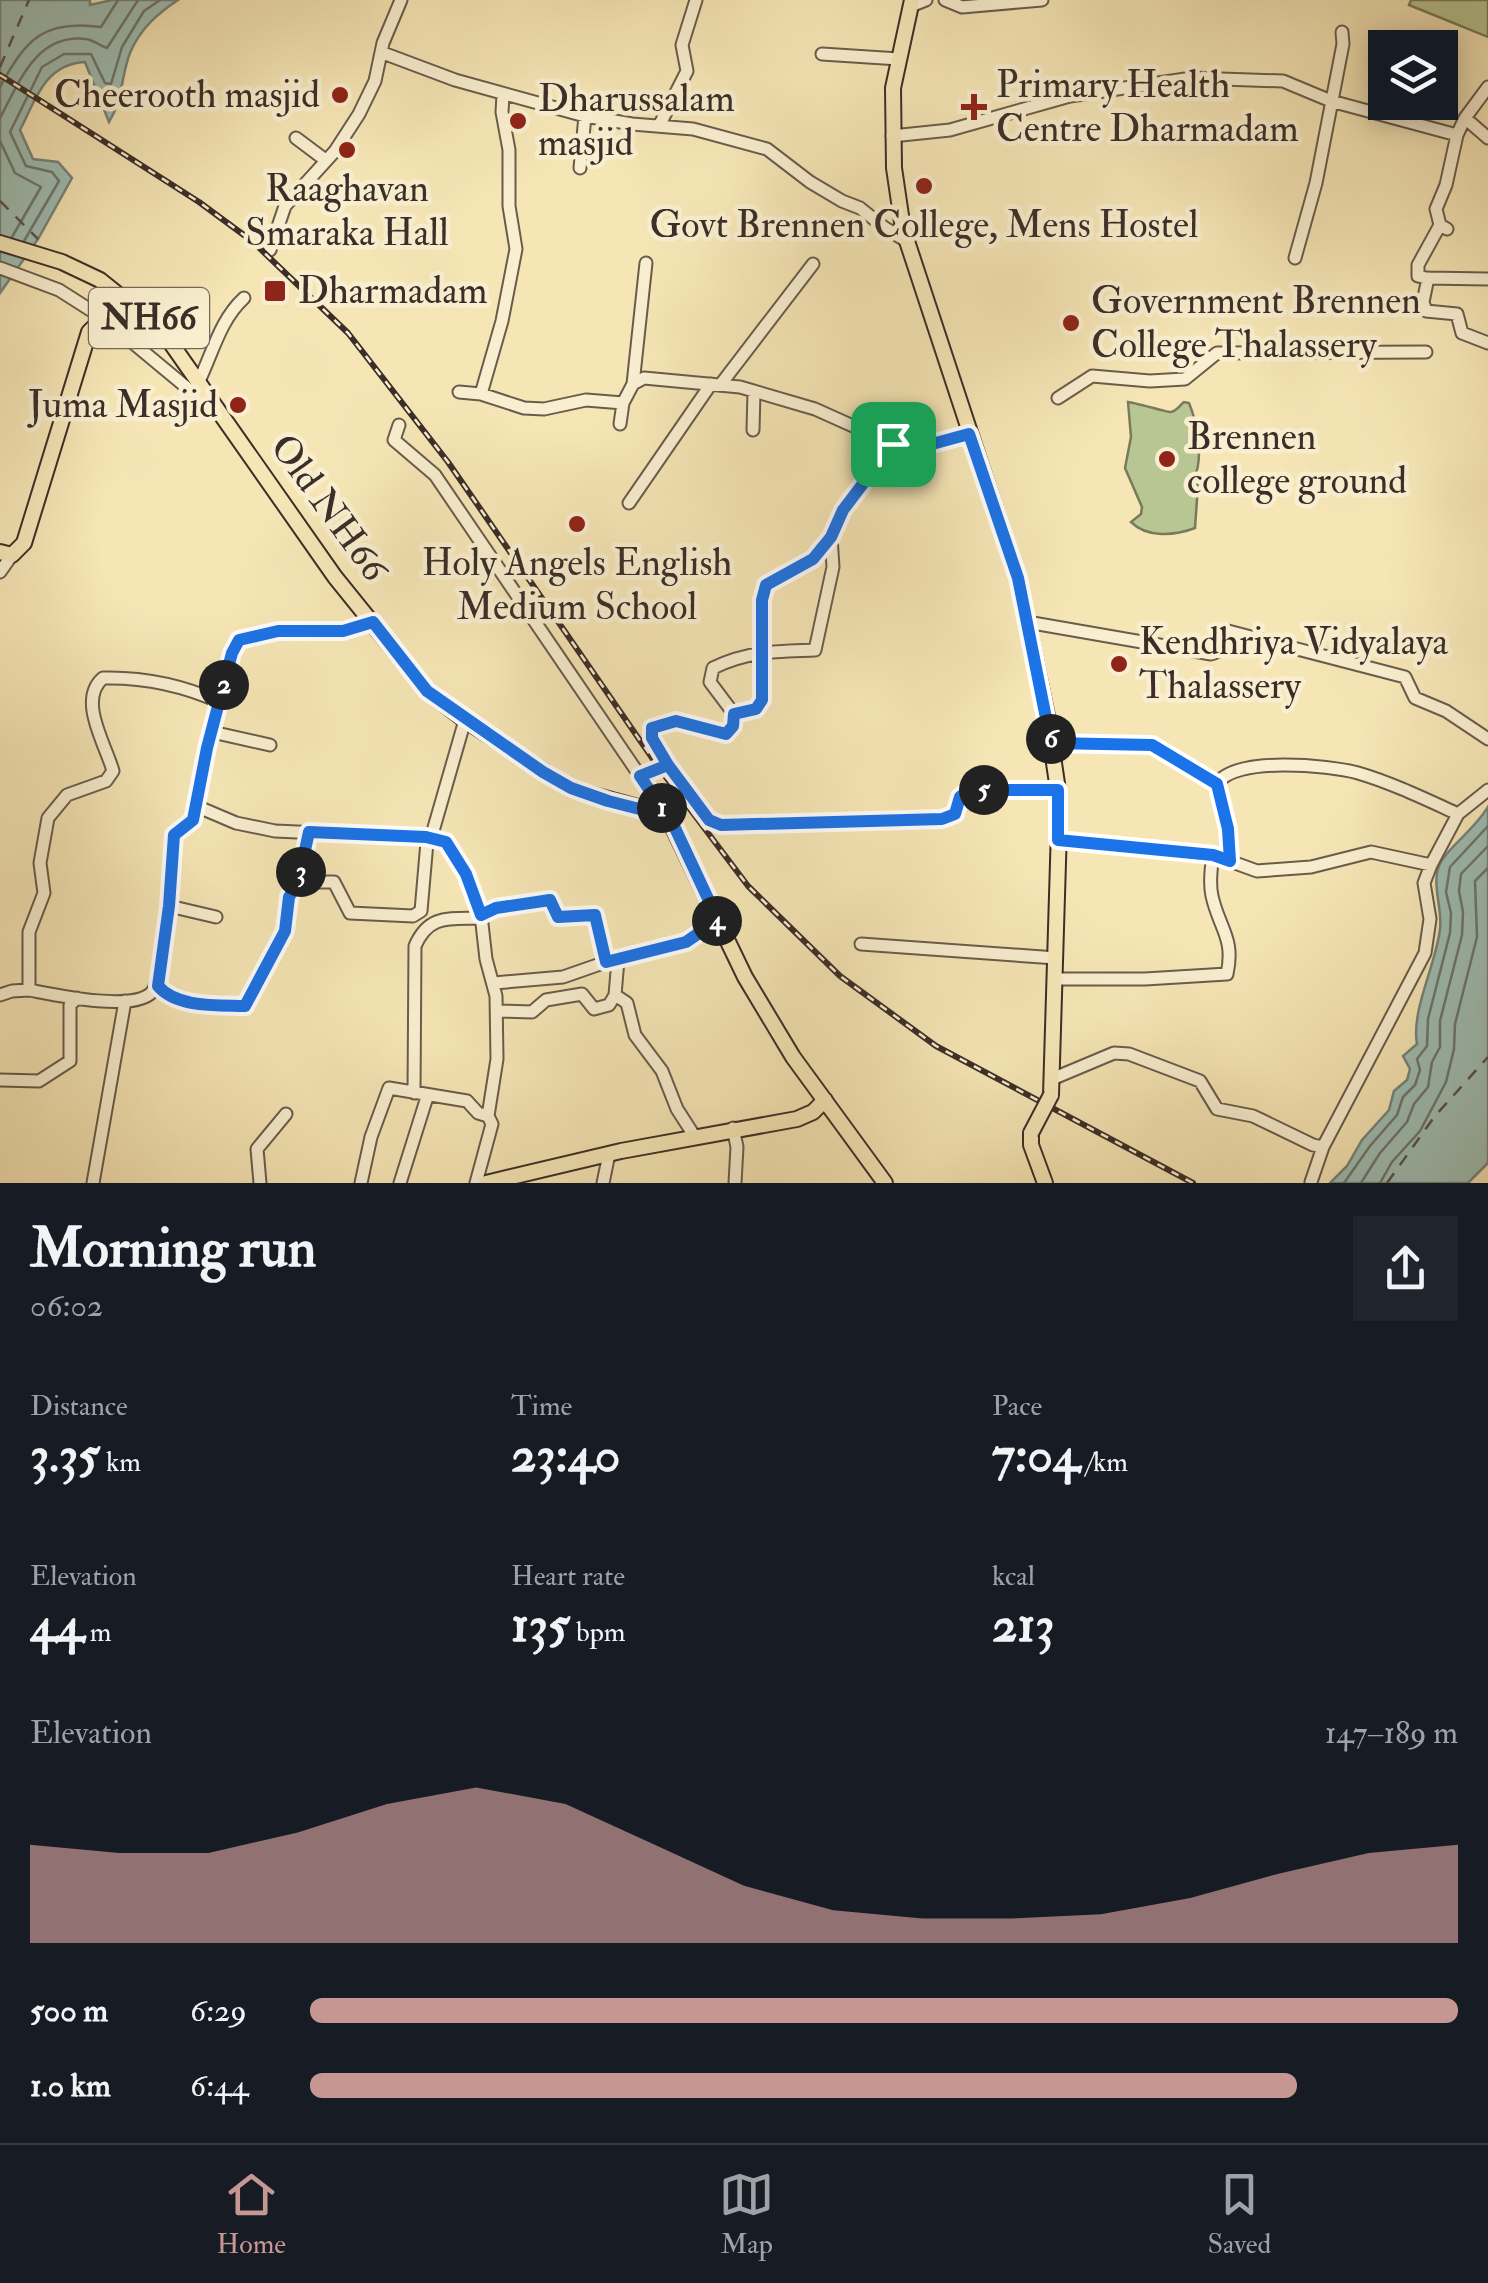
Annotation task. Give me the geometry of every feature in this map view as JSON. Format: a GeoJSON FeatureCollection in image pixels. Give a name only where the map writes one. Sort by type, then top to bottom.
{"type":"FeatureCollection","features":[{"type":"Feature","properties":{"kind":"main road"},"geometry":{"type":"LineString","coordinates":[[912,3],[893,88],[897,200],[905,240],[1018,578],[1058,790],[1052,1087],[1031,1133],[1031,1145],[1045,1183]]}},
{"type":"Feature","properties":{"kind":"main road","name":"Old NH66"},"geometry":{"type":"LineString","coordinates":[[0,243],[100,280],[161,329],[335,576],[427,691],[464,720],[571,788],[667,816]]}},
{"type":"Feature","properties":{"kind":"main road"},"geometry":{"type":"LineString","coordinates":[[6,554],[24,543],[89,332],[102,318]]}},
{"type":"Feature","properties":{"kind":"main road"},"geometry":{"type":"LineString","coordinates":[[667,816],[746,977],[793,1057],[885,1183]]}},
{"type":"Feature","properties":{"kind":"main road"},"geometry":{"type":"LineString","coordinates":[[486,1183],[733,1128],[796,1118],[813,1112],[825,1100]]}},
{"type":"Feature","properties":{"kind":"street"},"geometry":{"type":"LineString","coordinates":[[270,250],[269,230],[328,158],[376,81],[383,54],[384,25],[401,0]]}},
{"type":"Feature","properties":{"kind":"street"},"geometry":{"type":"LineString","coordinates":[[659,126],[687,71],[682,45],[696,0]]}},
{"type":"Feature","properties":{"kind":"street"},"geometry":{"type":"LineString","coordinates":[[912,3],[926,0]]}},
{"type":"Feature","properties":{"kind":"street"},"geometry":{"type":"LineString","coordinates":[[945,0],[962,8],[1042,0]]}},
{"type":"Feature","properties":{"kind":"street"},"geometry":{"type":"LineString","coordinates":[[1295,258],[1316,183],[1343,44],[1342,32]]}},
{"type":"Feature","properties":{"kind":"street"},"geometry":{"type":"LineString","coordinates":[[383,54],[503,95],[585,116],[693,129],[768,150],[810,182],[860,208],[905,240]]}},
{"type":"Feature","properties":{"kind":"street"},"geometry":{"type":"LineString","coordinates":[[822,54],[899,59]]}},
{"type":"Feature","properties":{"kind":"street"},"geometry":{"type":"LineString","coordinates":[[892,136],[950,130],[1070,96],[1192,78],[1282,80],[1332,101],[1457,135]]}},
{"type":"Feature","properties":{"kind":"street"},"geometry":{"type":"LineString","coordinates":[[1488,88],[1457,135],[1446,185],[1436,209],[1444,227],[1418,265],[1418,276],[1428,278],[1488,278]]}},
{"type":"Feature","properties":{"kind":"street"},"geometry":{"type":"LineString","coordinates":[[481,394],[502,321],[516,248],[503,95]]}},
{"type":"Feature","properties":{"kind":"street"},"geometry":{"type":"LineString","coordinates":[[580,168],[585,116]]}},
{"type":"Feature","properties":{"kind":"street"},"geometry":{"type":"LineString","coordinates":[[1465,118],[1488,138]]}},
{"type":"Feature","properties":{"kind":"street"},"geometry":{"type":"LineString","coordinates":[[296,138],[328,158]]}},
{"type":"Feature","properties":{"kind":"street"},"geometry":{"type":"LineString","coordinates":[[620,424],[623,403],[634,384],[646,264]]}},
{"type":"Feature","properties":{"kind":"street"},"geometry":{"type":"LineString","coordinates":[[629,503],[716,384],[812,264]]}},
{"type":"Feature","properties":{"kind":"street"},"geometry":{"type":"LineString","coordinates":[[0,268],[59,290],[102,318],[226,420]]}},
{"type":"Feature","properties":{"kind":"street"},"geometry":{"type":"LineString","coordinates":[[1428,278],[1423,302],[1426,311],[1454,312],[1460,319],[1462,333],[1488,342]]}},
{"type":"Feature","properties":{"kind":"street"},"geometry":{"type":"LineString","coordinates":[[199,381],[220,330],[231,310],[244,298]]}},
{"type":"Feature","properties":{"kind":"street"},"geometry":{"type":"LineString","coordinates":[[1058,398],[1092,376],[1150,381],[1185,379],[1217,352],[1426,352]]}},
{"type":"Feature","properties":{"kind":"street"},"geometry":{"type":"LineString","coordinates":[[634,384],[650,378],[754,392],[815,409],[893,444],[932,444],[969,434]]}},
{"type":"Feature","properties":{"kind":"street"},"geometry":{"type":"LineString","coordinates":[[459,392],[481,394],[524,408],[544,409],[586,400],[623,403]]}},
{"type":"Feature","properties":{"kind":"street"},"geometry":{"type":"LineString","coordinates":[[753,430],[754,392]]}},
{"type":"Feature","properties":{"kind":"street"},"geometry":{"type":"LineString","coordinates":[[399,425],[394,440],[435,475],[667,816]]}},
{"type":"Feature","properties":{"kind":"street"},"geometry":{"type":"LineString","coordinates":[[734,714],[753,712],[760,704],[762,600],[766,585],[803,567],[831,537],[840,516],[893,444]]}},
{"type":"Feature","properties":{"kind":"street"},"geometry":{"type":"LineString","coordinates":[[831,537],[833,567],[816,650],[761,651],[733,657],[712,668],[710,682],[734,714],[733,726],[726,734],[676,721],[654,726],[650,732],[668,765],[709,820],[721,825],[942,819],[955,814],[960,797],[970,790],[1058,790]]}},
{"type":"Feature","properties":{"kind":"street"},"geometry":{"type":"LineString","coordinates":[[0,572],[6,554]]}},
{"type":"Feature","properties":{"kind":"street"},"geometry":{"type":"LineString","coordinates":[[0,996],[12,990],[28,990],[125,1001],[147,997],[158,986],[174,835],[193,820],[232,653],[239,640],[278,631],[343,631],[373,622]]}},
{"type":"Feature","properties":{"kind":"street"},"geometry":{"type":"LineString","coordinates":[[1028,622],[1211,654],[1217,652],[1222,632],[1228,631],[1363,664],[1405,676],[1416,698],[1446,711],[1488,739]]}},
{"type":"Feature","properties":{"kind":"street"},"geometry":{"type":"LineString","coordinates":[[28,990],[29,932],[44,893],[40,862],[48,818],[67,795],[106,781],[113,771],[95,724],[96,683],[102,678],[148,679],[220,702]]}},
{"type":"Feature","properties":{"kind":"street"},"geometry":{"type":"LineString","coordinates":[[298,882],[334,882],[350,913],[414,916],[420,911],[427,842],[464,720]]}},
{"type":"Feature","properties":{"kind":"street"},"geometry":{"type":"LineString","coordinates":[[212,732],[270,745]]}},
{"type":"Feature","properties":{"kind":"street"},"geometry":{"type":"LineString","coordinates":[[1051,743],[1152,745],[1217,784],[1228,829],[1230,861]]}},
{"type":"Feature","properties":{"kind":"street"},"geometry":{"type":"LineString","coordinates":[[640,776],[668,765]]}},
{"type":"Feature","properties":{"kind":"street"},"geometry":{"type":"LineString","coordinates":[[1217,784],[1228,772],[1271,765],[1353,772],[1458,814]]}},
{"type":"Feature","properties":{"kind":"street"},"geometry":{"type":"LineString","coordinates":[[1311,1182],[1323,1147],[1425,952],[1430,918],[1424,882],[1431,864],[1458,814],[1488,790]]}},
{"type":"Feature","properties":{"kind":"street"},"geometry":{"type":"LineString","coordinates":[[196,806],[254,828],[446,842],[466,874],[480,916],[498,1011],[497,1059],[488,1116],[492,1124],[476,1183]]}},
{"type":"Feature","properties":{"kind":"street"},"geometry":{"type":"LineString","coordinates":[[158,986],[166,996],[198,1004],[245,1006],[285,931],[289,897],[298,882],[309,832]]}},
{"type":"Feature","properties":{"kind":"street"},"geometry":{"type":"LineString","coordinates":[[1058,840],[1213,855],[1249,870],[1269,872],[1379,852],[1431,864]]}},
{"type":"Feature","properties":{"kind":"street"},"geometry":{"type":"LineString","coordinates":[[1056,979],[1227,974],[1229,939],[1212,896],[1213,855]]}},
{"type":"Feature","properties":{"kind":"street"},"geometry":{"type":"LineString","coordinates":[[400,1183],[421,1095],[416,946],[423,928],[434,922],[480,916],[496,908],[550,900],[558,917],[595,915],[612,961],[615,995],[609,1004],[594,1009],[582,994],[546,1000],[532,1012],[498,1011]]}},
{"type":"Feature","properties":{"kind":"street"},"geometry":{"type":"LineString","coordinates":[[169,906],[216,916]]}},
{"type":"Feature","properties":{"kind":"street"},"geometry":{"type":"LineString","coordinates":[[494,984],[558,977],[686,942],[718,920]]}},
{"type":"Feature","properties":{"kind":"street"},"geometry":{"type":"LineString","coordinates":[[861,944],[1056,958]]}},
{"type":"Feature","properties":{"kind":"street"},"geometry":{"type":"LineString","coordinates":[[557,999],[558,977]]}},
{"type":"Feature","properties":{"kind":"street"},"geometry":{"type":"LineString","coordinates":[[615,995],[627,1003],[634,1034],[662,1071],[694,1137]]}},
{"type":"Feature","properties":{"kind":"street"},"geometry":{"type":"LineString","coordinates":[[0,1080],[39,1082],[70,1061],[70,1005],[77,998]]}},
{"type":"Feature","properties":{"kind":"street"},"geometry":{"type":"LineString","coordinates":[[93,1183],[125,1001]]}},
{"type":"Feature","properties":{"kind":"street"},"geometry":{"type":"LineString","coordinates":[[1052,1087],[1114,1053],[1129,1054],[1200,1080],[1217,1109],[1252,1116],[1313,1146],[1323,1147]]}},
{"type":"Feature","properties":{"kind":"street"},"geometry":{"type":"LineString","coordinates":[[360,1183],[389,1088],[466,1100],[478,1113],[488,1116]]}},
{"type":"Feature","properties":{"kind":"street"},"geometry":{"type":"LineString","coordinates":[[260,1183],[257,1150],[286,1114]]}},
{"type":"Feature","properties":{"kind":"street"},"geometry":{"type":"LineString","coordinates":[[733,1128],[737,1147],[735,1183]]}},
{"type":"Feature","properties":{"kind":"street"},"geometry":{"type":"LineString","coordinates":[[603,1183],[610,1154]]}},
{"type":"Feature","properties":{"kind":"green space"},"geometry":{"type":"Polygon","coordinates":[[[1411,0],[1488,0],[1488,37],[1409,5],[1411,0]]]}},
{"type":"Feature","properties":{"kind":"green space"},"geometry":{"type":"Polygon","coordinates":[[[1128,402],[1171,412],[1184,402],[1189,403],[1199,451],[1194,478],[1198,485],[1195,528],[1161,534],[1145,531],[1131,522],[1141,514],[1142,507],[1125,468],[1131,437],[1128,402]]]}},
{"type":"Feature","properties":{"kind":"water"},"geometry":{"type":"Polygon","coordinates":[[[0,0],[90,0],[90,5],[112,0],[178,0],[150,23],[134,44],[109,122],[85,62],[60,69],[37,95],[20,130],[33,159],[58,162],[72,178],[38,239],[0,293],[0,0]]]}},
{"type":"Feature","properties":{"kind":"water"},"geometry":{"type":"Polygon","coordinates":[[[1488,807],[1488,1163],[1468,1183],[1330,1183],[1389,1110],[1394,1091],[1407,1080],[1410,1069],[1403,1056],[1417,1044],[1421,1002],[1438,943],[1438,868],[1488,807]]]}},
{"type":"Feature","properties":{"kind":"ferry route"},"geometry":{"type":"LineString","coordinates":[[0,67],[29,0]]}},
{"type":"Feature","properties":{"kind":"ferry route"},"geometry":{"type":"LineString","coordinates":[[0,201],[38,239]]}},
{"type":"Feature","properties":{"kind":"ferry route"},"geometry":{"type":"LineString","coordinates":[[1387,1183],[1435,1116],[1488,1057]]}},
{"type":"Feature","properties":{"kind":"railway"},"geometry":{"type":"LineString","coordinates":[[0,75],[199,202],[252,241],[348,333],[448,462],[659,768],[748,886],[840,976],[936,1046],[1193,1183]]}},
{"type":"Feature","properties":{"kind":"place","name":"Cheerooth masjid"},"geometry":{"type":"Point","coordinates":[340,95]}},
{"type":"Feature","properties":{"kind":"place","name":"Primary Health Centre Dharmadam"},"geometry":{"type":"Point","coordinates":[974,107]}},
{"type":"Feature","properties":{"kind":"place","name":"Dharussalam masjid"},"geometry":{"type":"Point","coordinates":[518,121]}},
{"type":"Feature","properties":{"kind":"place","name":"Raaghavan Smaraka Hall"},"geometry":{"type":"Point","coordinates":[347,150]}},
{"type":"Feature","properties":{"kind":"place","name":"Govt Brennen College, Mens Hostel"},"geometry":{"type":"Point","coordinates":[924,186]}},
{"type":"Feature","properties":{"kind":"place","name":"Dharmadam"},"geometry":{"type":"Point","coordinates":[275,291]}},
{"type":"Feature","properties":{"kind":"place","name":"Government Brennen College Thalassery"},"geometry":{"type":"Point","coordinates":[1071,323]}},
{"type":"Feature","properties":{"kind":"place","name":"Juma Masjid"},"geometry":{"type":"Point","coordinates":[238,405]}},
{"type":"Feature","properties":{"kind":"place","name":"Brennen college ground"},"geometry":{"type":"Point","coordinates":[1167,459]}},
{"type":"Feature","properties":{"kind":"place","name":"Holy Angels English Medium School"},"geometry":{"type":"Point","coordinates":[577,524]}},
{"type":"Feature","properties":{"kind":"place","name":"Kendhriya Vidyalaya Thalassery"},"geometry":{"type":"Point","coordinates":[1119,664]}},
{"type":"Feature","properties":{"kind":"route"},"geometry":{"type":"LineString","coordinates":[[893,444],[843,510],[831,537],[813,559],[766,585],[762,592],[762,700],[756,709],[734,714],[733,726],[726,734],[689,722],[676,721],[652,728],[652,738],[668,765],[640,776],[667,816],[571,788],[464,720],[427,691],[373,622],[343,631],[278,631],[239,640],[232,653],[207,748],[193,820],[178,828],[174,835],[158,986],[166,996],[198,1004],[245,1006],[285,931],[289,897],[298,882],[309,832],[426,837],[446,842],[466,874],[481,915],[496,908],[550,900],[558,917],[595,915],[606,962],[686,942],[718,920],[675,828],[667,816],[640,776],[659,768],[668,765],[709,820],[721,825],[942,819],[955,814],[960,797],[970,790],[1058,790],[1058,840],[1213,855],[1230,861],[1228,829],[1217,784],[1152,745],[1051,743],[1018,578],[969,434],[932,444],[893,444]]}}]}
